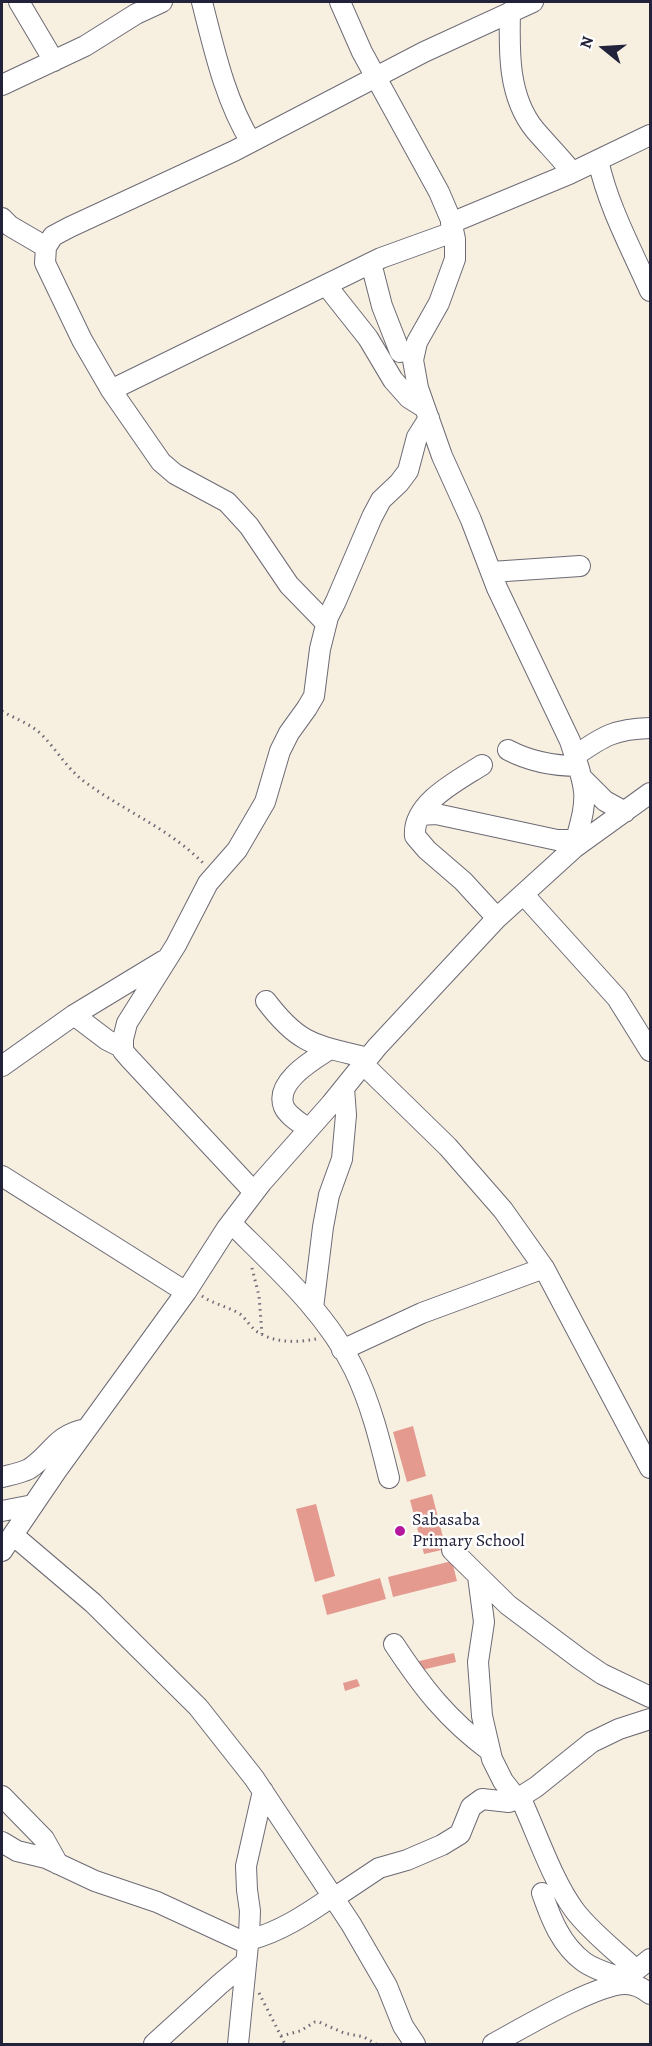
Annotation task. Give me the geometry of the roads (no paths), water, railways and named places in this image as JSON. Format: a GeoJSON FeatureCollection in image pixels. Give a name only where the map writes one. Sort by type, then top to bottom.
{"type":"FeatureCollection","features":[{"type":"Feature","properties":{"kind":"street"},"geometry":{"type":"LineString","coordinates":[[19,2],[54,61]]}},
{"type":"Feature","properties":{"kind":"street"},"geometry":{"type":"LineString","coordinates":[[2,85],[85,46],[136,14],[162,2]]}},
{"type":"Feature","properties":{"kind":"street"},"geometry":{"type":"LineString","coordinates":[[202,2],[230,98],[238,121],[250,142]]}},
{"type":"Feature","properties":{"kind":"street"},"geometry":{"type":"LineString","coordinates":[[340,2],[362,52],[439,192],[452,227],[455,259],[439,303],[409,347],[382,360]]}},
{"type":"Feature","properties":{"kind":"street"},"geometry":{"type":"LineString","coordinates":[[326,622],[289,585],[249,525],[227,502],[175,474],[161,462],[111,390],[82,340],[45,263],[46,247],[53,236],[70,227],[107,212],[524,5]]}},
{"type":"Feature","properties":{"kind":"street"},"geometry":{"type":"LineString","coordinates":[[524,5],[509,57],[520,105],[533,128],[572,172]]}},
{"type":"Feature","properties":{"kind":"street"},"geometry":{"type":"LineString","coordinates":[[111,390],[371,263],[651,135]]}},
{"type":"Feature","properties":{"kind":"street"},"geometry":{"type":"LineString","coordinates":[[598,160],[602,179],[618,219],[651,291]]}},
{"type":"Feature","properties":{"kind":"street"},"geometry":{"type":"LineString","coordinates":[[2,218],[10,226],[46,247]]}},
{"type":"Feature","properties":{"kind":"street"},"geometry":{"type":"LineString","coordinates":[[371,263],[382,306],[409,347],[418,388],[442,456],[471,520],[490,572],[570,741],[584,794],[575,844]]}},
{"type":"Feature","properties":{"kind":"street"},"geometry":{"type":"LineString","coordinates":[[326,285],[368,338],[393,380],[408,398],[427,413]]}},
{"type":"Feature","properties":{"kind":"street"},"geometry":{"type":"LineString","coordinates":[[254,1192],[130,1059],[123,1048],[123,1039],[127,1023],[166,960],[208,883],[237,850],[265,802],[280,751],[289,733],[314,696],[326,622],[381,500],[408,471],[417,436],[427,413]]}},
{"type":"Feature","properties":{"kind":"street"},"geometry":{"type":"LineString","coordinates":[[490,572],[580,566]]}},
{"type":"Feature","properties":{"kind":"street"},"geometry":{"type":"LineString","coordinates":[[578,767],[597,740],[615,731],[651,728]]}},
{"type":"Feature","properties":{"kind":"street"},"geometry":{"type":"LineString","coordinates":[[508,750],[536,761],[578,767]]}},
{"type":"Feature","properties":{"kind":"street"},"geometry":{"type":"LineString","coordinates":[[482,765],[441,792],[420,815],[414,830],[420,843],[463,881],[497,918]]}},
{"type":"Feature","properties":{"kind":"street"},"geometry":{"type":"LineString","coordinates":[[578,767],[595,793],[625,812]]}},
{"type":"Feature","properties":{"kind":"street"},"geometry":{"type":"LineString","coordinates":[[2,1551],[11,1528],[33,1505],[189,1287],[231,1222],[366,1061],[497,918],[524,895],[575,844],[651,793]]}},
{"type":"Feature","properties":{"kind":"street"},"geometry":{"type":"LineString","coordinates":[[420,815],[436,814],[575,844]]}},
{"type":"Feature","properties":{"kind":"street"},"geometry":{"type":"LineString","coordinates":[[524,895],[616,999],[651,1051]]}},
{"type":"Feature","properties":{"kind":"street"},"geometry":{"type":"LineString","coordinates":[[2,1066],[74,1015],[166,960]]}},
{"type":"Feature","properties":{"kind":"street"},"geometry":{"type":"LineString","coordinates":[[266,1001],[282,1022],[298,1035],[317,1046],[366,1061],[448,1147],[503,1210],[544,1268],[651,1468]]}},
{"type":"Feature","properties":{"kind":"street"},"geometry":{"type":"LineString","coordinates":[[74,1015],[107,1041],[123,1048]]}},
{"type":"Feature","properties":{"kind":"street"},"geometry":{"type":"LineString","coordinates":[[308,1129],[289,1114],[284,1107],[282,1096],[290,1079],[330,1049]]}},
{"type":"Feature","properties":{"kind":"street"},"geometry":{"type":"LineString","coordinates":[[313,1308],[323,1227],[330,1195],[342,1159],[345,1135],[344,1088]]}},
{"type":"Feature","properties":{"kind":"street"},"geometry":{"type":"LineString","coordinates":[[2,1176],[189,1287]]}},
{"type":"Feature","properties":{"kind":"street"},"geometry":{"type":"LineString","coordinates":[[231,1222],[313,1308],[337,1342],[353,1368],[373,1415],[389,1478]]}},
{"type":"Feature","properties":{"kind":"street"},"geometry":{"type":"LineString","coordinates":[[337,1342],[544,1268]]}},
{"type":"Feature","properties":{"kind":"street"},"geometry":{"type":"LineString","coordinates":[[2,1478],[28,1469],[62,1437],[71,1432],[86,1429]]}},
{"type":"Feature","properties":{"kind":"street"},"geometry":{"type":"LineString","coordinates":[[2,1511],[33,1505]]}},
{"type":"Feature","properties":{"kind":"street"},"geometry":{"type":"LineString","coordinates":[[11,1528],[93,1603],[198,1707],[263,1791],[333,1897],[387,1986],[403,2026],[415,2044]]}},
{"type":"Feature","properties":{"kind":"street"},"geometry":{"type":"LineString","coordinates":[[452,1551],[508,1605],[580,1659],[602,1674],[651,1697]]}},
{"type":"Feature","properties":{"kind":"street"},"geometry":{"type":"LineString","coordinates":[[478,1576],[484,1622],[478,1662],[482,1716],[492,1760],[503,1781],[518,1798],[550,1865],[575,1910],[632,1973]]}},
{"type":"Feature","properties":{"kind":"street"},"geometry":{"type":"LineString","coordinates":[[394,1644],[414,1675],[450,1719],[490,1751]]}},
{"type":"Feature","properties":{"kind":"street"},"geometry":{"type":"LineString","coordinates":[[154,2044],[220,1984],[264,1936],[285,1926],[379,1868],[407,1860],[442,1845],[460,1834],[471,1807],[483,1799],[509,1802],[518,1798],[568,1763],[592,1742],[619,1729],[651,1719]]}},
{"type":"Feature","properties":{"kind":"street"},"geometry":{"type":"LineString","coordinates":[[238,2044],[250,1911],[246,1866],[263,1791]]}},
{"type":"Feature","properties":{"kind":"street"},"geometry":{"type":"LineString","coordinates":[[2,1796],[44,1839],[58,1864]]}},
{"type":"Feature","properties":{"kind":"street"},"geometry":{"type":"LineString","coordinates":[[2,1842],[17,1851],[58,1864],[95,1881],[157,1902],[247,1954]]}},
{"type":"Feature","properties":{"kind":"street"},"geometry":{"type":"LineString","coordinates":[[542,1893],[559,1935],[585,1963],[632,1973]]}},
{"type":"Feature","properties":{"kind":"street"},"geometry":{"type":"LineString","coordinates":[[632,1973],[625,1984],[638,1987],[651,1994]]}},
{"type":"Feature","properties":{"kind":"street"},"geometry":{"type":"LineString","coordinates":[[493,2044],[632,1973]]}},
{"type":"Feature","properties":{"kind":"place","name":"Sabasaba Primary School"},"geometry":{"type":"Point","coordinates":[400,1531]}}]}
